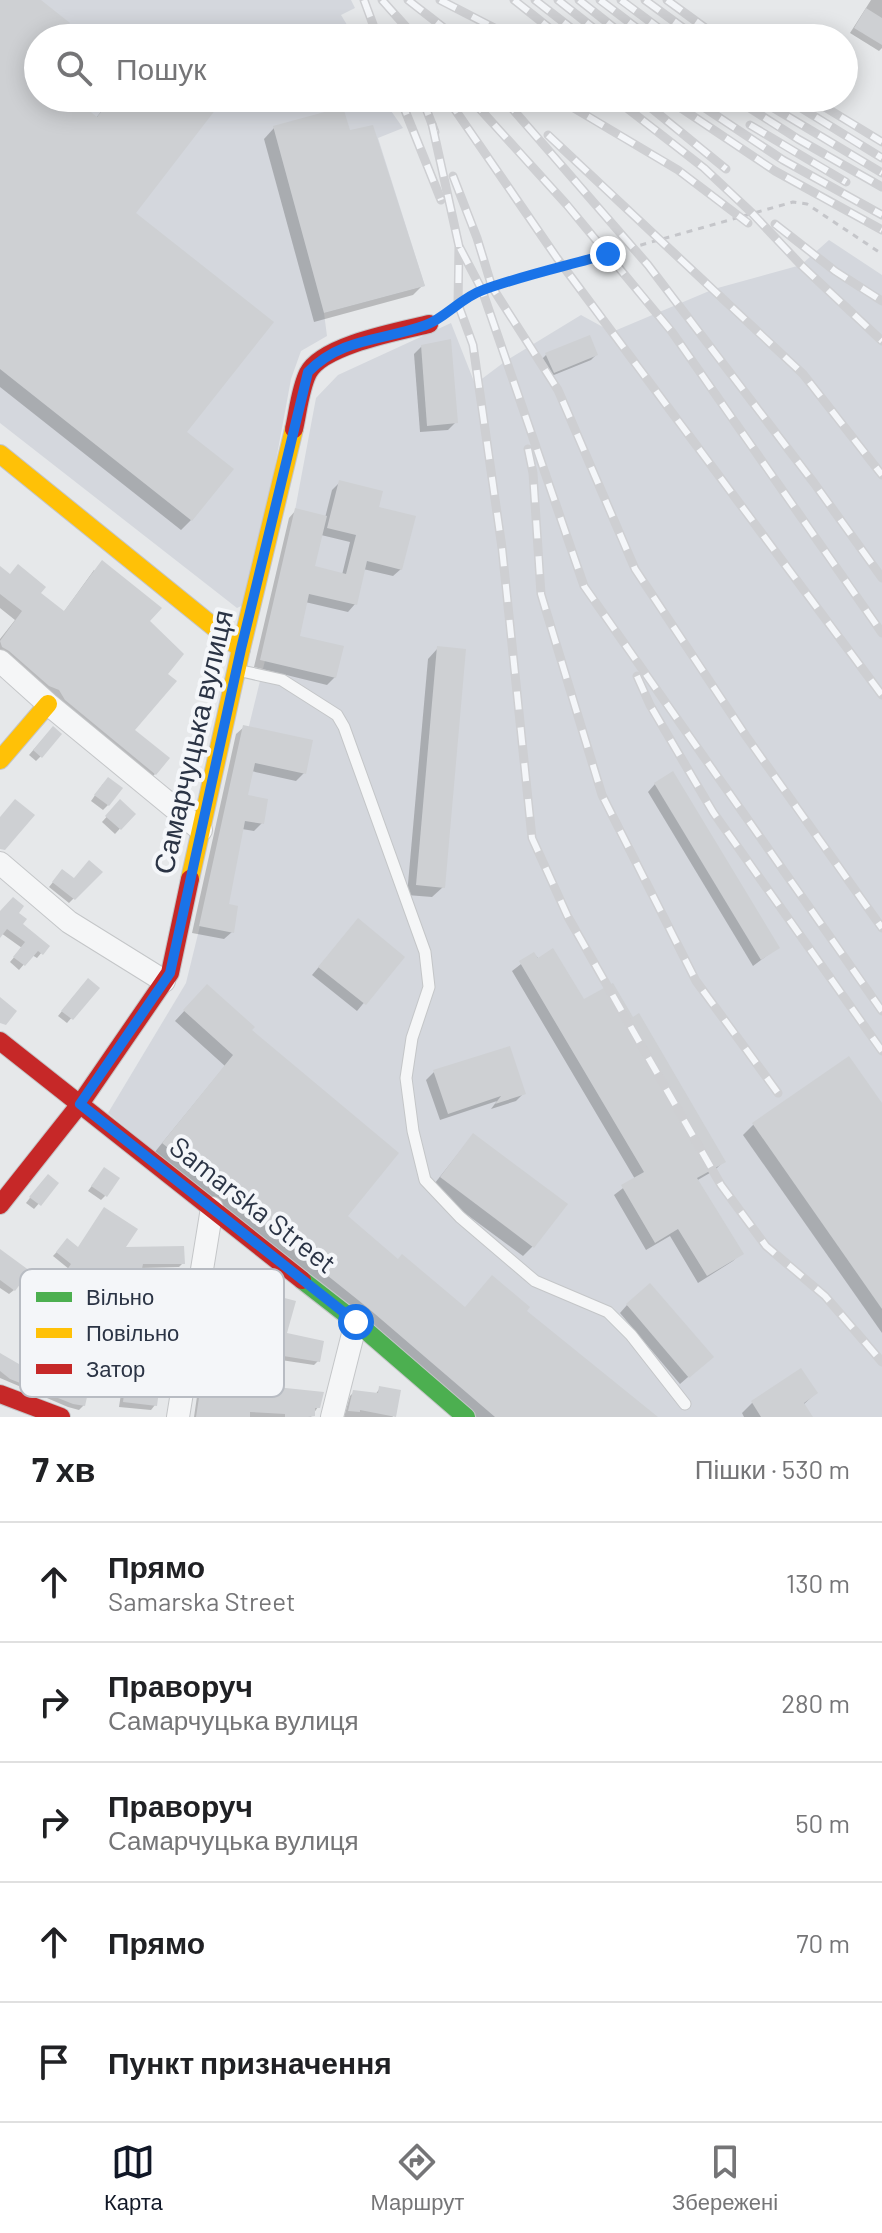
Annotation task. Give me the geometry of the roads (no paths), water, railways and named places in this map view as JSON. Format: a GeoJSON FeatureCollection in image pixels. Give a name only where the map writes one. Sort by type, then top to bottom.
{"type":"FeatureCollection","features":[{"type":"Feature","properties":{"kind":"street","name":"Самарчуцька вулиця"},"geometry":{"type":"LineString","coordinates":[[0,1205],[80,1104],[170,973],[241,649],[308,372],[324,356],[349,345],[429,324]]}},
{"type":"Feature","properties":{"kind":"street"},"geometry":{"type":"LineString","coordinates":[[0,454],[241,649]]}},
{"type":"Feature","properties":{"kind":"street"},"geometry":{"type":"LineString","coordinates":[[0,661],[201,830]]}},
{"type":"Feature","properties":{"kind":"street"},"geometry":{"type":"LineString","coordinates":[[0,760],[48,704]]}},
{"type":"Feature","properties":{"kind":"street"},"geometry":{"type":"LineString","coordinates":[[0,863],[69,922],[164,981]]}},
{"type":"Feature","properties":{"kind":"street","name":"Samarska Street"},"geometry":{"type":"LineString","coordinates":[[0,1041],[356,1322],[466,1417]]}},
{"type":"Feature","properties":{"kind":"street"},"geometry":{"type":"LineString","coordinates":[[202,1269],[212,1208]]}},
{"type":"Feature","properties":{"kind":"street"},"geometry":{"type":"LineString","coordinates":[[332,1417],[356,1322]]}},
{"type":"Feature","properties":{"kind":"street"},"geometry":{"type":"LineString","coordinates":[[0,1394],[61,1417]]}},
{"type":"Feature","properties":{"kind":"street"},"geometry":{"type":"LineString","coordinates":[[178,1417],[181,1397]]}},
{"type":"Feature","properties":{"kind":"lane"},"geometry":{"type":"LineString","coordinates":[[237,670],[282,680],[337,715],[344,727],[425,952],[429,987],[412,1038],[406,1078],[413,1131],[425,1180],[460,1217],[535,1281],[608,1312],[631,1335],[685,1404]]}},
{"type":"Feature","properties":{"kind":"railway"},"geometry":{"type":"LineString","coordinates":[[364,0],[373,24]]}},
{"type":"Feature","properties":{"kind":"railway"},"geometry":{"type":"LineString","coordinates":[[382,0],[403,24]]}},
{"type":"Feature","properties":{"kind":"railway"},"geometry":{"type":"LineString","coordinates":[[408,0],[439,24]]}},
{"type":"Feature","properties":{"kind":"railway"},"geometry":{"type":"LineString","coordinates":[[440,0],[487,24]]}},
{"type":"Feature","properties":{"kind":"railway"},"geometry":{"type":"LineString","coordinates":[[514,0],[544,24]]}},
{"type":"Feature","properties":{"kind":"railway"},"geometry":{"type":"LineString","coordinates":[[535,0],[566,24]]}},
{"type":"Feature","properties":{"kind":"railway"},"geometry":{"type":"LineString","coordinates":[[558,0],[588,24]]}},
{"type":"Feature","properties":{"kind":"railway"},"geometry":{"type":"LineString","coordinates":[[579,0],[609,24]]}},
{"type":"Feature","properties":{"kind":"railway"},"geometry":{"type":"LineString","coordinates":[[600,0],[632,24]]}},
{"type":"Feature","properties":{"kind":"railway"},"geometry":{"type":"LineString","coordinates":[[621,0],[653,24]]}},
{"type":"Feature","properties":{"kind":"railway"},"geometry":{"type":"LineString","coordinates":[[645,0],[678,24]]}},
{"type":"Feature","properties":{"kind":"railway"},"geometry":{"type":"LineString","coordinates":[[667,0],[700,24]]}},
{"type":"Feature","properties":{"kind":"railway"},"geometry":{"type":"LineString","coordinates":[[406,112],[441,200]]}},
{"type":"Feature","properties":{"kind":"railway"},"geometry":{"type":"LineString","coordinates":[[427,112],[435,132]]}},
{"type":"Feature","properties":{"kind":"railway"},"geometry":{"type":"LineString","coordinates":[[457,112],[557,258],[882,695]]}},
{"type":"Feature","properties":{"kind":"railway"},"geometry":{"type":"LineString","coordinates":[[483,112],[567,205],[672,332],[882,633]]}},
{"type":"Feature","properties":{"kind":"railway"},"geometry":{"type":"LineString","coordinates":[[515,112],[648,265],[814,483],[882,578]]}},
{"type":"Feature","properties":{"kind":"railway"},"geometry":{"type":"LineString","coordinates":[[581,112],[678,170],[748,223]]}},
{"type":"Feature","properties":{"kind":"railway"},"geometry":{"type":"LineString","coordinates":[[632,112],[704,168],[882,341]]}},
{"type":"Feature","properties":{"kind":"railway"},"geometry":{"type":"LineString","coordinates":[[656,112],[726,169]]}},
{"type":"Feature","properties":{"kind":"railway"},"geometry":{"type":"LineString","coordinates":[[687,112],[775,171],[882,230]]}},
{"type":"Feature","properties":{"kind":"railway"},"geometry":{"type":"LineString","coordinates":[[711,112],[783,160],[882,215]]}},
{"type":"Feature","properties":{"kind":"railway"},"geometry":{"type":"LineString","coordinates":[[756,112],[882,187]]}},
{"type":"Feature","properties":{"kind":"railway"},"geometry":{"type":"LineString","coordinates":[[780,112],[882,173]]}},
{"type":"Feature","properties":{"kind":"railway"},"geometry":{"type":"LineString","coordinates":[[808,112],[882,158]]}},
{"type":"Feature","properties":{"kind":"railway"},"geometry":{"type":"LineString","coordinates":[[833,112],[882,142]]}},
{"type":"Feature","properties":{"kind":"railway"},"geometry":{"type":"LineString","coordinates":[[432,124],[459,246],[458,304],[473,345],[502,548],[532,838],[568,917],[721,1185],[766,1246],[825,1296],[882,1362]]}},
{"type":"Feature","properties":{"kind":"railway"},"geometry":{"type":"LineString","coordinates":[[750,125],[846,182]]}},
{"type":"Feature","properties":{"kind":"railway"},"geometry":{"type":"LineString","coordinates":[[548,135],[803,374],[882,475]]}},
{"type":"Feature","properties":{"kind":"railway"},"geometry":{"type":"LineString","coordinates":[[453,176],[492,287],[558,390],[635,569],[746,736],[882,928]]}},
{"type":"Feature","properties":{"kind":"railway"},"geometry":{"type":"LineString","coordinates":[[775,224],[835,271],[882,301]]}},
{"type":"Feature","properties":{"kind":"railway"},"geometry":{"type":"LineString","coordinates":[[460,248],[482,290],[584,586],[882,1011]]}},
{"type":"Feature","properties":{"kind":"railway"},"geometry":{"type":"LineString","coordinates":[[528,449],[533,473],[541,594],[602,795],[696,981],[778,1093]]}},
{"type":"Feature","properties":{"kind":"railway"},"geometry":{"type":"LineString","coordinates":[[637,676],[650,705],[713,812],[882,1051]]}}]}
